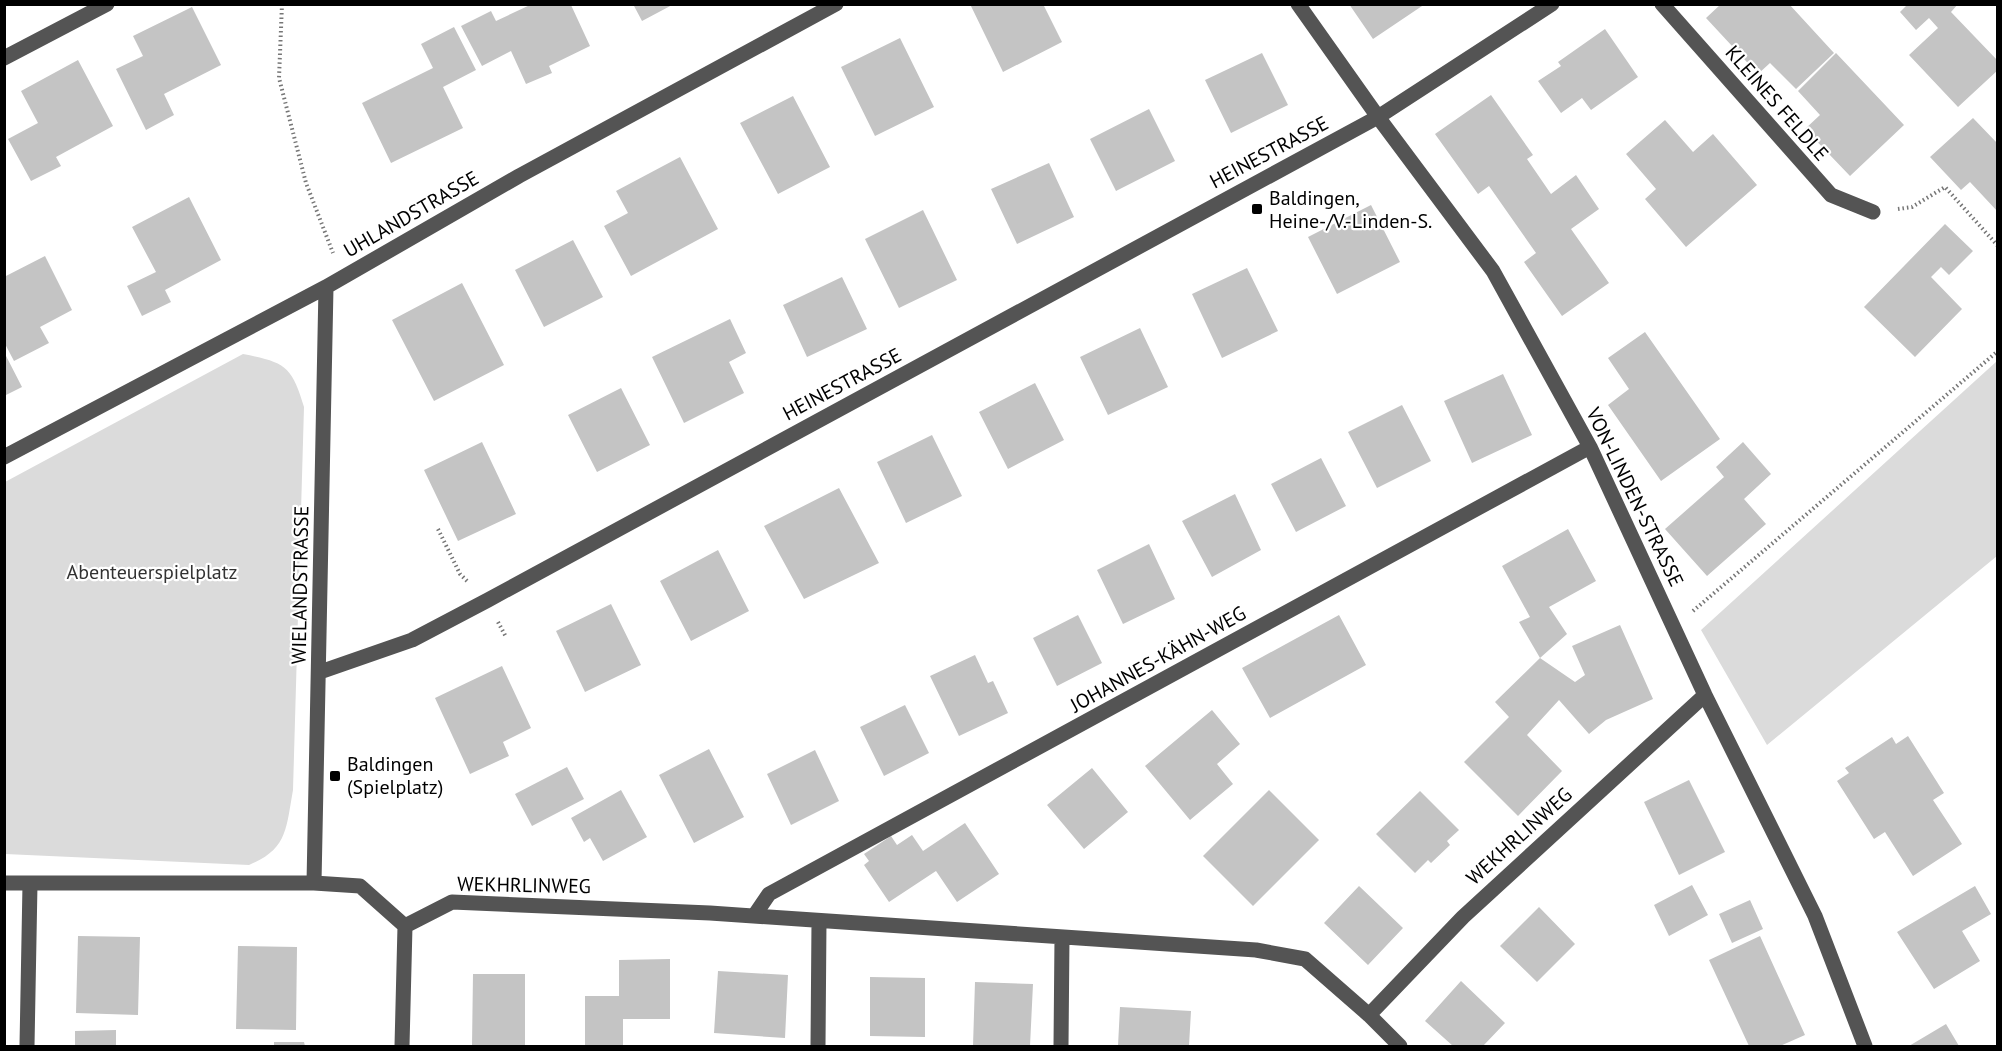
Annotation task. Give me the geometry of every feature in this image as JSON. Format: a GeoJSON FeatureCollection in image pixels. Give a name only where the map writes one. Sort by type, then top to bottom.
{"type":"FeatureCollection","features":[{"type":"Feature","properties":{"kind":"street"},"geometry":{"type":"LineString","coordinates":[[4,58],[107,4]]}},
{"type":"Feature","properties":{"kind":"street","name":"UHLANDSTRASSE"},"geometry":{"type":"LineString","coordinates":[[4,458],[326,287],[519,177],[836,4]]}},
{"type":"Feature","properties":{"kind":"street","name":"VON-LINDEN-STRASSE"},"geometry":{"type":"LineString","coordinates":[[1298,4],[1378,117],[1493,271],[1590,447],[1705,695],[1815,916],[1866,1047]]}},
{"type":"Feature","properties":{"kind":"street"},"geometry":{"type":"LineString","coordinates":[[1378,117],[1552,4]]}},
{"type":"Feature","properties":{"kind":"street","name":"KLEINES FELDLE"},"geometry":{"type":"LineString","coordinates":[[1662,4],[1831,195],[1873,212]]}},
{"type":"Feature","properties":{"kind":"street","name":"HEINESTRASSE"},"geometry":{"type":"LineString","coordinates":[[320,672],[412,640],[1378,117]]}},
{"type":"Feature","properties":{"kind":"street","name":"WIELANDSTRASSE"},"geometry":{"type":"LineString","coordinates":[[314,883],[326,287]]}},
{"type":"Feature","properties":{"kind":"street","name":"JOHANNES-KÄHN-WEG"},"geometry":{"type":"LineString","coordinates":[[754,916],[769,894],[1590,447]]}},
{"type":"Feature","properties":{"kind":"street","name":"WEKHRLINWEG"},"geometry":{"type":"LineString","coordinates":[[1369,1015],[1463,917],[1705,695]]}},
{"type":"Feature","properties":{"kind":"street"},"geometry":{"type":"LineString","coordinates":[[4,883],[314,883],[360,886],[405,926],[402,1047]]}},
{"type":"Feature","properties":{"kind":"street"},"geometry":{"type":"LineString","coordinates":[[27,1047],[30,884]]}},
{"type":"Feature","properties":{"kind":"street","name":"WEKHRLINWEG"},"geometry":{"type":"LineString","coordinates":[[405,926],[452,902],[754,916],[1256,950],[1305,959],[1369,1015],[1400,1047]]}},
{"type":"Feature","properties":{"kind":"street"},"geometry":{"type":"LineString","coordinates":[[818,1047],[819,921]]}},
{"type":"Feature","properties":{"kind":"street"},"geometry":{"type":"LineString","coordinates":[[1061,1047],[1062,937]]}},
{"type":"Feature","properties":{"kind":"path"},"geometry":{"type":"LineString","coordinates":[[282,4],[279,78],[306,183],[334,254],[326,287]]}},
{"type":"Feature","properties":{"kind":"path"},"geometry":{"type":"LineString","coordinates":[[1873,212],[1912,207],[1945,187],[1998,246]]}},
{"type":"Feature","properties":{"kind":"path"},"geometry":{"type":"LineString","coordinates":[[1674,626],[1998,351]]}},
{"type":"Feature","properties":{"kind":"green space","name":"Abenteuerspielplatz"},"geometry":{"type":"Polygon","coordinates":[[[243,354],[278,363],[285,368],[300,393],[304,407],[293,790],[283,836],[271,852],[249,865],[5,854],[5,482],[243,354]]]}},
{"type":"Feature","properties":{"kind":"green space"},"geometry":{"type":"Polygon","coordinates":[[[1997,361],[1997,556],[1767,745],[1701,630],[1997,361]]]}},
{"type":"Feature","properties":{"kind":"building"},"geometry":{"type":"Polygon","coordinates":[[[633,4],[674,4],[642,21],[633,4]]]}},
{"type":"Feature","properties":{"kind":"building"},"geometry":{"type":"Polygon","coordinates":[[[970,4],[1043,4],[1062,42],[1003,72],[970,4]]]}},
{"type":"Feature","properties":{"kind":"building"},"geometry":{"type":"Polygon","coordinates":[[[1349,4],[1425,4],[1373,39],[1349,4]]]}},
{"type":"Feature","properties":{"kind":"building"},"geometry":{"type":"Polygon","coordinates":[[[1721,4],[1789,4],[1834,53],[1796,89],[1770,63],[1758,74],[1706,18],[1721,4]]]}},
{"type":"Feature","properties":{"kind":"building"},"geometry":{"type":"Polygon","coordinates":[[[1908,4],[1958,4],[1951,12],[1998,61],[1998,70],[1958,107],[1909,55],[1938,28],[1929,18],[1916,30],[1900,12],[1908,4]]]}},
{"type":"Feature","properties":{"kind":"building"},"geometry":{"type":"Polygon","coordinates":[[[530,5],[571,5],[590,46],[549,66],[552,73],[526,84],[511,51],[482,66],[461,26],[491,11],[496,21],[530,5]]]}},
{"type":"Feature","properties":{"kind":"building"},"geometry":{"type":"Polygon","coordinates":[[[192,7],[221,65],[164,94],[174,115],[146,130],[116,69],[143,56],[133,36],[192,7]]]}},
{"type":"Feature","properties":{"kind":"building"},"geometry":{"type":"Polygon","coordinates":[[[454,27],[476,70],[443,87],[463,128],[391,163],[362,103],[433,68],[421,44],[454,27]]]}},
{"type":"Feature","properties":{"kind":"building"},"geometry":{"type":"Polygon","coordinates":[[[1605,29],[1638,77],[1591,110],[1582,98],[1561,113],[1538,81],[1561,66],[1558,62],[1605,29]]]}},
{"type":"Feature","properties":{"kind":"building"},"geometry":{"type":"Polygon","coordinates":[[[900,38],[934,107],[875,136],[841,67],[900,38]]]}},
{"type":"Feature","properties":{"kind":"building"},"geometry":{"type":"Polygon","coordinates":[[[1262,53],[1288,105],[1231,133],[1205,80],[1262,53]]]}},
{"type":"Feature","properties":{"kind":"building"},"geometry":{"type":"Polygon","coordinates":[[[1836,53],[1904,125],[1850,176],[1805,129],[1820,115],[1798,91],[1836,53]]]}},
{"type":"Feature","properties":{"kind":"building"},"geometry":{"type":"Polygon","coordinates":[[[78,60],[113,126],[56,157],[61,166],[31,181],[8,139],[38,123],[21,91],[78,60]]]}},
{"type":"Feature","properties":{"kind":"building"},"geometry":{"type":"Polygon","coordinates":[[[1491,95],[1533,155],[1527,159],[1551,194],[1576,175],[1599,209],[1571,229],[1609,283],[1562,316],[1524,262],[1536,253],[1489,186],[1478,194],[1435,134],[1491,95]]]}},
{"type":"Feature","properties":{"kind":"building"},"geometry":{"type":"Polygon","coordinates":[[[793,96],[830,167],[778,194],[740,123],[793,96]]]}},
{"type":"Feature","properties":{"kind":"building"},"geometry":{"type":"Polygon","coordinates":[[[1149,109],[1175,161],[1116,191],[1090,139],[1149,109]]]}},
{"type":"Feature","properties":{"kind":"building"},"geometry":{"type":"Polygon","coordinates":[[[1973,118],[1998,144],[1998,212],[1970,182],[1961,190],[1930,157],[1973,118]]]}},
{"type":"Feature","properties":{"kind":"building"},"geometry":{"type":"Polygon","coordinates":[[[1665,120],[1693,152],[1713,134],[1757,185],[1686,247],[1645,199],[1656,189],[1626,154],[1665,120]]]}},
{"type":"Feature","properties":{"kind":"building"},"geometry":{"type":"Polygon","coordinates":[[[680,157],[718,229],[631,276],[604,226],[628,213],[616,191],[680,157]]]}},
{"type":"Feature","properties":{"kind":"building"},"geometry":{"type":"Polygon","coordinates":[[[1049,163],[1074,217],[1017,244],[991,189],[1049,163]]]}},
{"type":"Feature","properties":{"kind":"building"},"geometry":{"type":"Polygon","coordinates":[[[189,197],[221,260],[165,290],[171,302],[142,316],[127,286],[156,272],[132,227],[189,197]]]}},
{"type":"Feature","properties":{"kind":"building"},"geometry":{"type":"Polygon","coordinates":[[[1371,205],[1400,262],[1337,294],[1308,237],[1371,205]]]}},
{"type":"Feature","properties":{"kind":"building"},"geometry":{"type":"Polygon","coordinates":[[[923,210],[957,280],[899,308],[865,239],[923,210]]]}},
{"type":"Feature","properties":{"kind":"building"},"geometry":{"type":"Polygon","coordinates":[[[1945,224],[1973,251],[1949,275],[1941,267],[1931,277],[1962,309],[1915,357],[1864,307],[1945,224]]]}},
{"type":"Feature","properties":{"kind":"building"},"geometry":{"type":"Polygon","coordinates":[[[573,240],[603,297],[544,327],[515,270],[573,240]]]}},
{"type":"Feature","properties":{"kind":"building"},"geometry":{"type":"Polygon","coordinates":[[[45,256],[72,310],[40,327],[49,343],[14,361],[4,342],[4,277],[45,256]]]}},
{"type":"Feature","properties":{"kind":"building"},"geometry":{"type":"Polygon","coordinates":[[[1247,268],[1278,331],[1222,358],[1192,294],[1247,268]]]}},
{"type":"Feature","properties":{"kind":"building"},"geometry":{"type":"Polygon","coordinates":[[[842,277],[867,329],[807,357],[783,305],[842,277]]]}},
{"type":"Feature","properties":{"kind":"building"},"geometry":{"type":"Polygon","coordinates":[[[462,283],[504,365],[434,401],[392,320],[462,283]]]}},
{"type":"Feature","properties":{"kind":"building"},"geometry":{"type":"Polygon","coordinates":[[[730,319],[746,353],[729,362],[744,393],[684,423],[652,357],[730,319]]]}},
{"type":"Feature","properties":{"kind":"building"},"geometry":{"type":"Polygon","coordinates":[[[1140,328],[1168,387],[1108,415],[1080,357],[1140,328]]]}},
{"type":"Feature","properties":{"kind":"building"},"geometry":{"type":"Polygon","coordinates":[[[1645,332],[1720,439],[1661,481],[1608,405],[1629,389],[1608,358],[1645,332]]]}},
{"type":"Feature","properties":{"kind":"building"},"geometry":{"type":"Polygon","coordinates":[[[4,352],[22,387],[4,396],[4,352]]]}},
{"type":"Feature","properties":{"kind":"building"},"geometry":{"type":"Polygon","coordinates":[[[1503,374],[1532,435],[1472,463],[1444,401],[1503,374]]]}},
{"type":"Feature","properties":{"kind":"building"},"geometry":{"type":"Polygon","coordinates":[[[1035,383],[1064,440],[1008,469],[979,412],[1035,383]]]}},
{"type":"Feature","properties":{"kind":"building"},"geometry":{"type":"Polygon","coordinates":[[[621,388],[650,445],[597,472],[568,415],[621,388]]]}},
{"type":"Feature","properties":{"kind":"building"},"geometry":{"type":"Polygon","coordinates":[[[1402,405],[1431,461],[1377,488],[1348,432],[1402,405]]]}},
{"type":"Feature","properties":{"kind":"building"},"geometry":{"type":"Polygon","coordinates":[[[932,435],[962,496],[906,523],[877,462],[932,435]]]}},
{"type":"Feature","properties":{"kind":"building"},"geometry":{"type":"Polygon","coordinates":[[[482,442],[516,514],[458,541],[424,470],[482,442]]]}},
{"type":"Feature","properties":{"kind":"building"},"geometry":{"type":"Polygon","coordinates":[[[1743,442],[1771,474],[1744,499],[1766,524],[1707,576],[1665,529],[1724,477],[1716,467],[1743,442]]]}},
{"type":"Feature","properties":{"kind":"building"},"geometry":{"type":"Polygon","coordinates":[[[1321,458],[1346,506],[1296,532],[1271,484],[1321,458]]]}},
{"type":"Feature","properties":{"kind":"building"},"geometry":{"type":"Polygon","coordinates":[[[839,488],[879,563],[804,599],[764,526],[839,488]]]}},
{"type":"Feature","properties":{"kind":"building"},"geometry":{"type":"Polygon","coordinates":[[[1235,494],[1261,550],[1212,577],[1182,521],[1235,494]]]}},
{"type":"Feature","properties":{"kind":"building"},"geometry":{"type":"Polygon","coordinates":[[[1568,529],[1596,581],[1549,607],[1567,634],[1540,658],[1519,622],[1530,617],[1502,566],[1568,529]]]}},
{"type":"Feature","properties":{"kind":"building"},"geometry":{"type":"Polygon","coordinates":[[[1149,544],[1175,599],[1123,624],[1097,570],[1149,544]]]}},
{"type":"Feature","properties":{"kind":"building"},"geometry":{"type":"Polygon","coordinates":[[[718,550],[749,611],[691,641],[660,581],[718,550]]]}},
{"type":"Feature","properties":{"kind":"building"},"geometry":{"type":"Polygon","coordinates":[[[611,604],[641,665],[585,692],[556,631],[611,604]]]}},
{"type":"Feature","properties":{"kind":"building"},"geometry":{"type":"Polygon","coordinates":[[[1078,615],[1102,663],[1057,686],[1033,638],[1078,615]]]}},
{"type":"Feature","properties":{"kind":"building"},"geometry":{"type":"Polygon","coordinates":[[[1339,615],[1366,665],[1270,718],[1242,668],[1339,615]]]}},
{"type":"Feature","properties":{"kind":"building"},"geometry":{"type":"Polygon","coordinates":[[[1620,625],[1653,699],[1606,720],[1589,734],[1559,700],[1527,735],[1562,771],[1518,816],[1464,762],[1509,717],[1495,702],[1540,658],[1575,682],[1585,675],[1572,646],[1620,625]]]}},
{"type":"Feature","properties":{"kind":"building"},"geometry":{"type":"Polygon","coordinates":[[[975,655],[988,683],[993,681],[1008,713],[959,736],[930,676],[975,655]]]}},
{"type":"Feature","properties":{"kind":"building"},"geometry":{"type":"Polygon","coordinates":[[[502,666],[531,728],[503,742],[509,756],[470,774],[435,698],[502,666]]]}},
{"type":"Feature","properties":{"kind":"building"},"geometry":{"type":"Polygon","coordinates":[[[905,705],[929,753],[884,776],[860,727],[905,705]]]}},
{"type":"Feature","properties":{"kind":"building"},"geometry":{"type":"Polygon","coordinates":[[[1212,710],[1240,744],[1217,764],[1233,784],[1190,820],[1145,766],[1212,710]]]}},
{"type":"Feature","properties":{"kind":"building"},"geometry":{"type":"Polygon","coordinates":[[[1908,736],[1944,793],[1933,800],[1962,844],[1913,876],[1885,832],[1874,839],[1837,781],[1849,773],[1845,768],[1892,737],[1896,744],[1908,736]]]}},
{"type":"Feature","properties":{"kind":"building"},"geometry":{"type":"Polygon","coordinates":[[[709,749],[744,817],[694,843],[659,775],[709,749]]]}},
{"type":"Feature","properties":{"kind":"building"},"geometry":{"type":"Polygon","coordinates":[[[815,750],[839,801],[791,825],[767,774],[815,750]]]}},
{"type":"Feature","properties":{"kind":"building"},"geometry":{"type":"Polygon","coordinates":[[[567,767],[584,799],[532,826],[515,794],[567,767]]]}},
{"type":"Feature","properties":{"kind":"building"},"geometry":{"type":"Polygon","coordinates":[[[1092,768],[1128,812],[1084,849],[1047,805],[1092,768]]]}},
{"type":"Feature","properties":{"kind":"building"},"geometry":{"type":"Polygon","coordinates":[[[1689,780],[1725,852],[1679,875],[1644,802],[1689,780]]]}},
{"type":"Feature","properties":{"kind":"building"},"geometry":{"type":"Polygon","coordinates":[[[621,790],[647,837],[603,861],[590,838],[584,842],[571,818],[621,790]]]}},
{"type":"Feature","properties":{"kind":"building"},"geometry":{"type":"Polygon","coordinates":[[[1269,790],[1319,840],[1253,906],[1203,856],[1269,790]]]}},
{"type":"Feature","properties":{"kind":"building"},"geometry":{"type":"Polygon","coordinates":[[[1420,791],[1459,830],[1447,841],[1450,845],[1431,863],[1428,860],[1415,873],[1376,834],[1420,791]]]}},
{"type":"Feature","properties":{"kind":"building"},"geometry":{"type":"Polygon","coordinates":[[[965,823],[999,874],[957,902],[936,871],[889,902],[864,865],[869,861],[864,854],[891,836],[897,845],[912,835],[923,851],[965,823]]]}},
{"type":"Feature","properties":{"kind":"building"},"geometry":{"type":"Polygon","coordinates":[[[1692,885],[1708,915],[1669,936],[1654,905],[1692,885]]]}},
{"type":"Feature","properties":{"kind":"building"},"geometry":{"type":"Polygon","coordinates":[[[1359,886],[1403,928],[1368,965],[1324,923],[1359,886]]]}},
{"type":"Feature","properties":{"kind":"building"},"geometry":{"type":"Polygon","coordinates":[[[1975,886],[1991,914],[1962,931],[1980,961],[1934,989],[1897,932],[1975,886]]]}},
{"type":"Feature","properties":{"kind":"building"},"geometry":{"type":"Polygon","coordinates":[[[1750,900],[1763,929],[1732,943],[1719,914],[1750,900]]]}},
{"type":"Feature","properties":{"kind":"building"},"geometry":{"type":"Polygon","coordinates":[[[1539,907],[1575,944],[1537,982],[1500,946],[1539,907]]]}},
{"type":"Feature","properties":{"kind":"building"},"geometry":{"type":"Polygon","coordinates":[[[78,936],[140,937],[138,1015],[76,1013],[78,936]]]}},
{"type":"Feature","properties":{"kind":"building"},"geometry":{"type":"Polygon","coordinates":[[[1760,936],[1805,1035],[1780,1046],[1749,1046],[1709,960],[1760,936]]]}},
{"type":"Feature","properties":{"kind":"building"},"geometry":{"type":"Polygon","coordinates":[[[238,946],[297,947],[296,1030],[236,1029],[238,946]]]}},
{"type":"Feature","properties":{"kind":"building"},"geometry":{"type":"Polygon","coordinates":[[[670,959],[670,1019],[623,1019],[623,1046],[585,1046],[585,996],[619,996],[619,960],[670,959]]]}},
{"type":"Feature","properties":{"kind":"building"},"geometry":{"type":"Polygon","coordinates":[[[718,971],[788,975],[785,1038],[714,1033],[718,971]]]}},
{"type":"Feature","properties":{"kind":"building"},"geometry":{"type":"Polygon","coordinates":[[[473,974],[525,974],[525,1046],[472,1046],[473,974]]]}},
{"type":"Feature","properties":{"kind":"building"},"geometry":{"type":"Polygon","coordinates":[[[870,977],[925,978],[925,1037],[870,1036],[870,977]]]}},
{"type":"Feature","properties":{"kind":"building"},"geometry":{"type":"Polygon","coordinates":[[[1461,981],[1505,1023],[1483,1046],[1453,1046],[1425,1021],[1461,981]]]}},
{"type":"Feature","properties":{"kind":"building"},"geometry":{"type":"Polygon","coordinates":[[[975,982],[1033,984],[1030,1046],[973,1046],[975,982]]]}},
{"type":"Feature","properties":{"kind":"building"},"geometry":{"type":"Polygon","coordinates":[[[1120,1007],[1191,1011],[1189,1046],[1118,1046],[1120,1007]]]}},
{"type":"Feature","properties":{"kind":"building"},"geometry":{"type":"Polygon","coordinates":[[[1946,1024],[1959,1046],[1909,1046],[1946,1024]]]}},
{"type":"Feature","properties":{"kind":"building"},"geometry":{"type":"Polygon","coordinates":[[[116,1030],[116,1046],[75,1046],[75,1031],[116,1030]]]}},
{"type":"Feature","properties":{"kind":"building"},"geometry":{"type":"Polygon","coordinates":[[[274,1042],[304,1042],[305,1046],[274,1046],[274,1042]]]}},
{"type":"Feature","properties":{"kind":"place","name":"Baldingen, Heine-/V.-Linden-S."},"geometry":{"type":"Point","coordinates":[1257,209]}},
{"type":"Feature","properties":{"kind":"place","name":"Baldingen (Spielplatz)"},"geometry":{"type":"Point","coordinates":[335,776]}}]}
